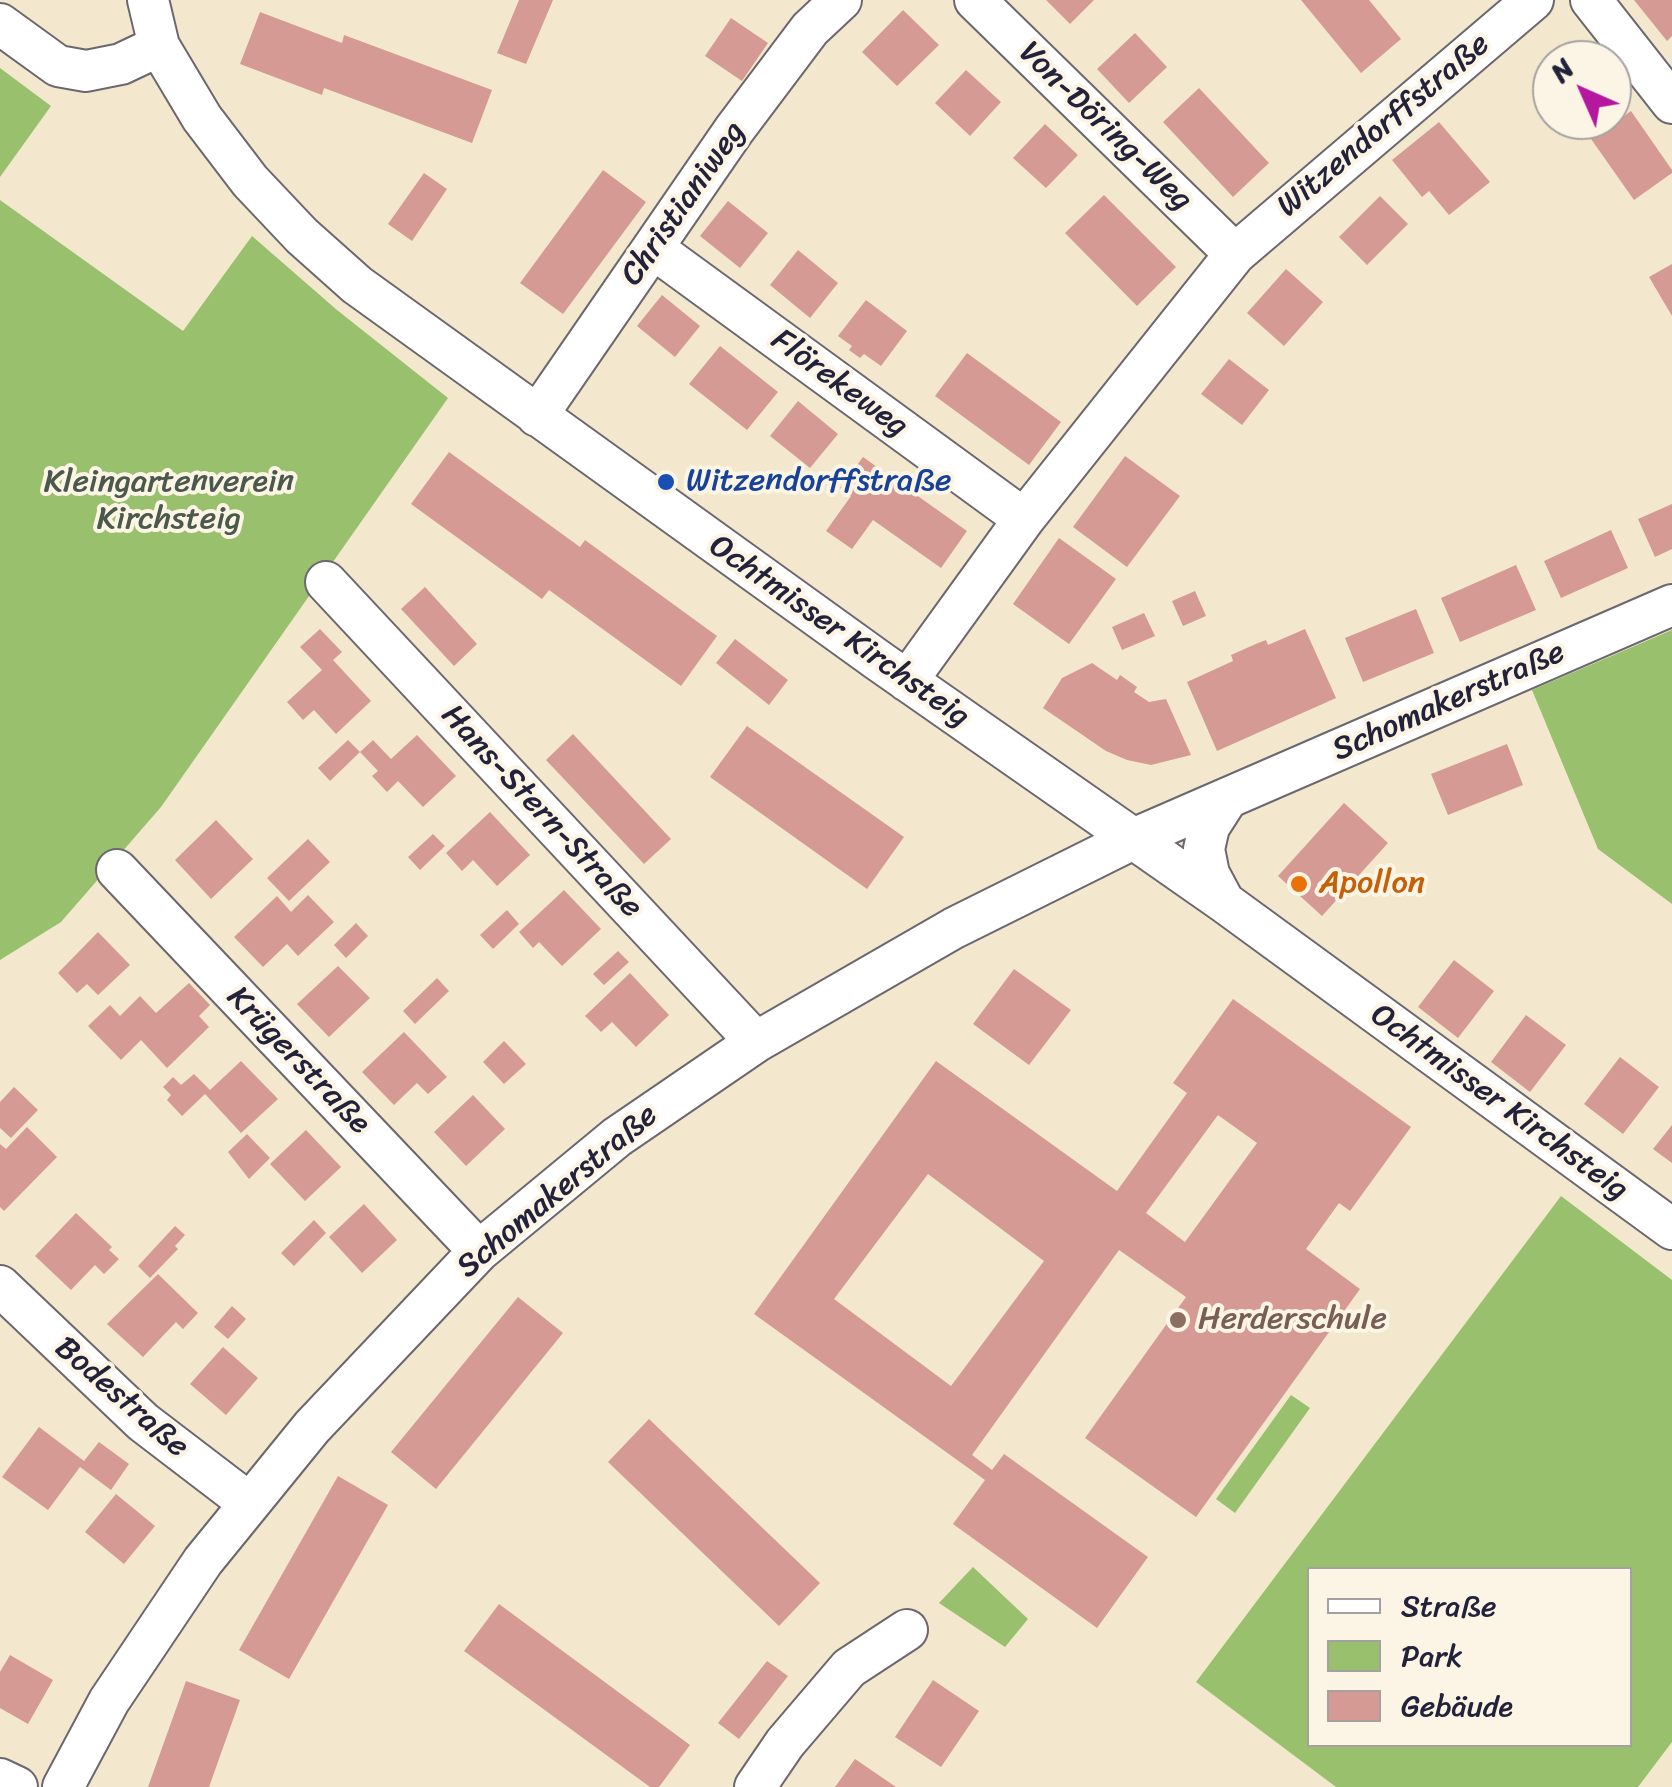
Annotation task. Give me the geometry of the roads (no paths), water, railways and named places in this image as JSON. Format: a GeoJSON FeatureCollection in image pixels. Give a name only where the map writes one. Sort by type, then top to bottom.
{"type":"FeatureCollection","features":[{"type":"Feature","properties":{"kind":"street","name":"Ochtmisser Kirchsteig"},"geometry":{"type":"LineString","coordinates":[[148,0],[158,46],[202,118],[250,181],[302,236],[358,285],[907,681],[1224,902],[1672,1230]]}},
{"type":"Feature","properties":{"kind":"street","name":"Christianiweg"},"geometry":{"type":"LineString","coordinates":[[537,416],[778,72],[810,29],[841,0]]}},
{"type":"Feature","properties":{"kind":"street","name":"Von-Döring-Weg"},"geometry":{"type":"LineString","coordinates":[[975,0],[1236,254]]}},
{"type":"Feature","properties":{"kind":"street","name":"Witzendorffstraße"},"geometry":{"type":"LineString","coordinates":[[907,681],[1024,518],[1236,254],[1533,0]]}},
{"type":"Feature","properties":{"kind":"street"},"geometry":{"type":"LineString","coordinates":[[1591,0],[1672,103]]}},
{"type":"Feature","properties":{"kind":"street"},"geometry":{"type":"LineString","coordinates":[[0,24],[58,66],[86,71],[121,64],[158,46]]}},
{"type":"Feature","properties":{"kind":"street","name":"Flörekeweg"},"geometry":{"type":"LineString","coordinates":[[654,249],[1024,518]]}},
{"type":"Feature","properties":{"kind":"street","name":"Hans-Stern-Straße"},"geometry":{"type":"LineString","coordinates":[[326,582],[756,1042]]}},
{"type":"Feature","properties":{"kind":"street","name":"Schomakerstraße"},"geometry":{"type":"LineString","coordinates":[[64,1787],[109,1701],[203,1561],[325,1412],[479,1251],[617,1137],[756,1042],[954,928],[1133,840],[1672,605]]}},
{"type":"Feature","properties":{"kind":"street"},"geometry":{"type":"LineString","coordinates":[[1224,902],[1208,874],[1204,849],[1210,828],[1227,799]]}},
{"type":"Feature","properties":{"kind":"street","name":"Krügerstraße"},"geometry":{"type":"LineString","coordinates":[[117,870],[479,1251]]}},
{"type":"Feature","properties":{"kind":"street","name":"Bodestraße"},"geometry":{"type":"LineString","coordinates":[[0,1286],[144,1422],[249,1504]]}},
{"type":"Feature","properties":{"kind":"street"},"geometry":{"type":"LineString","coordinates":[[755,1787],[785,1743],[849,1668],[908,1630]]}},
{"type":"Feature","properties":{"kind":"street"},"geometry":{"type":"LineString","coordinates":[[0,1779],[16,1787]]}},
{"type":"Feature","properties":{"kind":"place","name":"Witzendorffstraße"},"geometry":{"type":"Point","coordinates":[666,482]}},
{"type":"Feature","properties":{"kind":"place","name":"Apollon"},"geometry":{"type":"Point","coordinates":[1299,884]}},
{"type":"Feature","properties":{"kind":"place","name":"Herderschule"},"geometry":{"type":"Point","coordinates":[1178,1320]}},
{"type":"Feature","properties":{"kind":"park label","name":"Kleingartenverein Kirchsteig"},"geometry":{"type":"Point","coordinates":[169,502]}}]}
